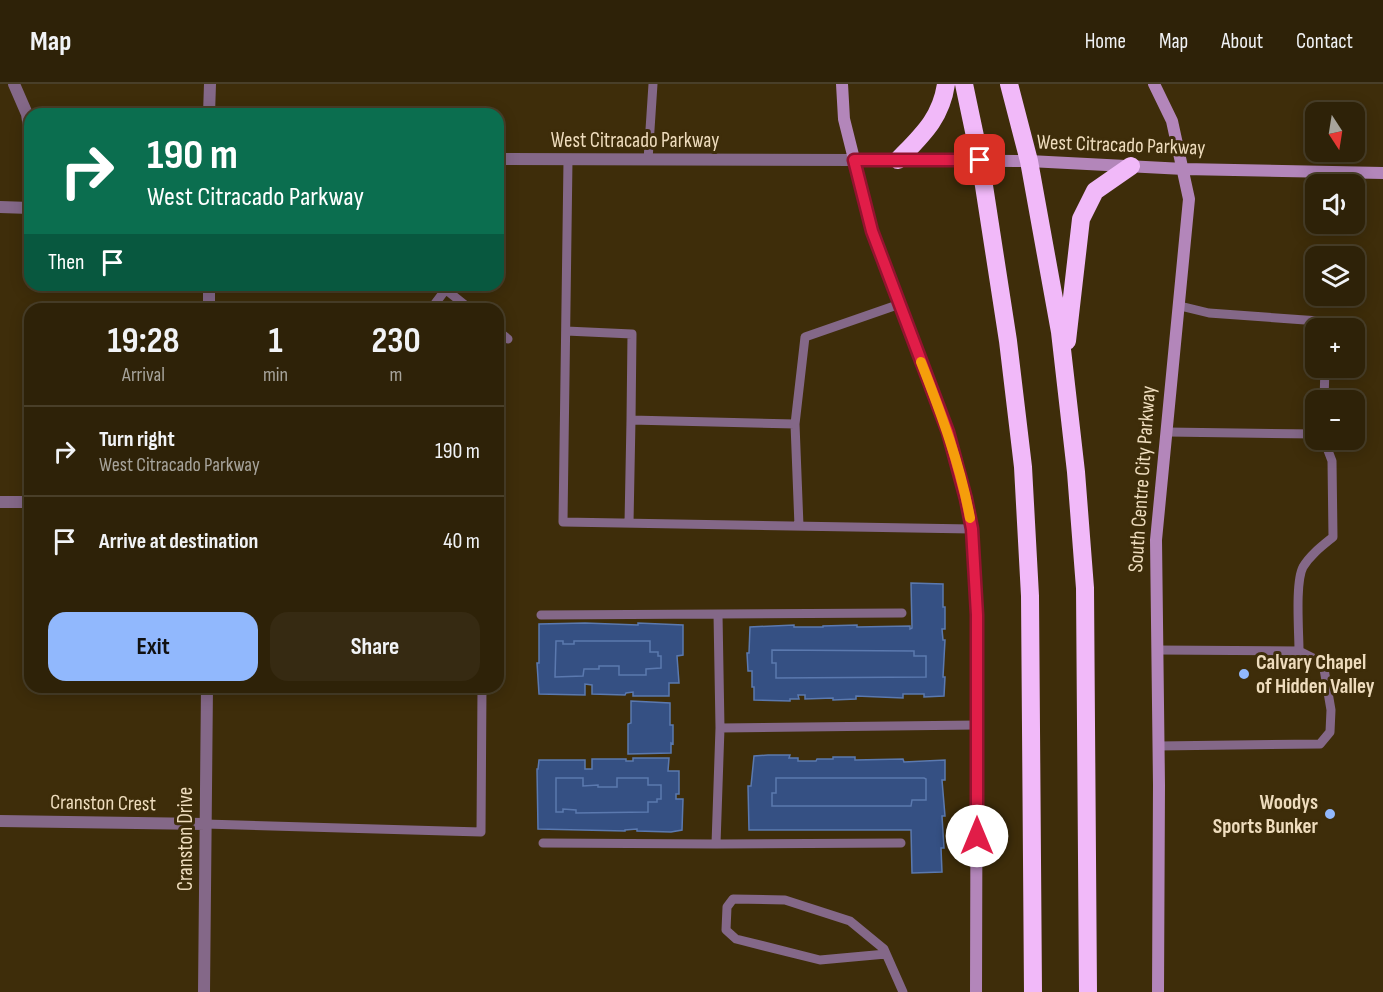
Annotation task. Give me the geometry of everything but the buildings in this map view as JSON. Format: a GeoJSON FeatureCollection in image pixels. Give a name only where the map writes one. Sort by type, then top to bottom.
{"type":"FeatureCollection","features":[{"type":"Feature","properties":{"kind":"highway"},"geometry":{"type":"LineString","coordinates":[[898,160],[929,127],[944,101],[946,84]]}},
{"type":"Feature","properties":{"kind":"highway"},"geometry":{"type":"LineString","coordinates":[[964,84],[980,160],[1008,341],[1023,467],[1030,596],[1033,992]]}},
{"type":"Feature","properties":{"kind":"highway"},"geometry":{"type":"LineString","coordinates":[[1009,84],[1029,161],[1064,363],[1076,472],[1085,588],[1088,992]]}},
{"type":"Feature","properties":{"kind":"highway"},"geometry":{"type":"LineString","coordinates":[[1064,363],[1082,219],[1095,191],[1131,166]]}},
{"type":"Feature","properties":{"kind":"street"},"geometry":{"type":"LineString","coordinates":[[14,84],[24,108]]}},
{"type":"Feature","properties":{"kind":"street"},"geometry":{"type":"LineString","coordinates":[[209,108],[210,84]]}},
{"type":"Feature","properties":{"kind":"street"},"geometry":{"type":"LineString","coordinates":[[842,84],[844,119],[872,231],[948,432],[972,529],[977,615],[976,992]]}},
{"type":"Feature","properties":{"kind":"street","name":"South Centre City Parkway"},"geometry":{"type":"LineString","coordinates":[[1154,84],[1172,121],[1189,199],[1156,540],[1158,992]]}},
{"type":"Feature","properties":{"kind":"street","name":"West Citracado Parkway"},"geometry":{"type":"LineString","coordinates":[[504,159],[980,160],[1184,169],[1383,173]]}},
{"type":"Feature","properties":{"kind":"street"},"geometry":{"type":"LineString","coordinates":[[0,207],[24,208]]}},
{"type":"Feature","properties":{"kind":"street"},"geometry":{"type":"LineString","coordinates":[[0,502],[24,502]]}},
{"type":"Feature","properties":{"kind":"street","name":"Cranston Drive"},"geometry":{"type":"LineString","coordinates":[[204,992],[207,693]]}},
{"type":"Feature","properties":{"kind":"street","name":"Cranston Crest"},"geometry":{"type":"LineString","coordinates":[[0,821],[204,824]]}},
{"type":"Feature","properties":{"kind":"lane"},"geometry":{"type":"LineString","coordinates":[[648,160],[653,84]]}},
{"type":"Feature","properties":{"kind":"lane"},"geometry":{"type":"LineString","coordinates":[[568,160],[563,522],[972,529]]}},
{"type":"Feature","properties":{"kind":"lane"},"geometry":{"type":"LineString","coordinates":[[451,291],[464,303]]}},
{"type":"Feature","properties":{"kind":"lane"},"geometry":{"type":"LineString","coordinates":[[800,526],[795,424],[805,337],[900,304]]}},
{"type":"Feature","properties":{"kind":"lane"},"geometry":{"type":"LineString","coordinates":[[1180,306],[1209,313],[1305,320]]}},
{"type":"Feature","properties":{"kind":"lane"},"geometry":{"type":"LineString","coordinates":[[566,331],[632,334],[629,523]]}},
{"type":"Feature","properties":{"kind":"lane"},"geometry":{"type":"LineString","coordinates":[[504,336],[508,339]]}},
{"type":"Feature","properties":{"kind":"lane"},"geometry":{"type":"LineString","coordinates":[[631,420],[795,424]]}},
{"type":"Feature","properties":{"kind":"lane"},"geometry":{"type":"LineString","coordinates":[[1167,432],[1305,434]]}},
{"type":"Feature","properties":{"kind":"lane"},"geometry":{"type":"LineString","coordinates":[[1299,651],[1298,606],[1302,568],[1312,555],[1333,537],[1332,461],[1328,450]]}},
{"type":"Feature","properties":{"kind":"lane"},"geometry":{"type":"LineString","coordinates":[[716,844],[720,728],[718,614]]}},
{"type":"Feature","properties":{"kind":"lane"},"geometry":{"type":"LineString","coordinates":[[541,615],[902,614]]}},
{"type":"Feature","properties":{"kind":"lane"},"geometry":{"type":"LineString","coordinates":[[1157,650],[1299,651],[1323,663],[1331,710],[1330,732],[1320,744],[1158,746]]}},
{"type":"Feature","properties":{"kind":"lane"},"geometry":{"type":"LineString","coordinates":[[204,824],[481,832],[483,693]]}},
{"type":"Feature","properties":{"kind":"lane"},"geometry":{"type":"LineString","coordinates":[[720,728],[977,725]]}},
{"type":"Feature","properties":{"kind":"lane"},"geometry":{"type":"LineString","coordinates":[[543,843],[901,843]]}},
{"type":"Feature","properties":{"kind":"lane"},"geometry":{"type":"LineString","coordinates":[[886,954],[820,960],[736,939],[726,930],[727,908],[733,899],[785,900],[850,921],[884,950],[886,954],[903,992]]}},
{"type":"Feature","properties":{"kind":"slow traffic"},"geometry":{"type":"LineString","coordinates":[[921,362],[948,432],[970,518]]}},
{"type":"Feature","properties":{"kind":"place","name":"Calvary Chapel of Hidden Valley"},"geometry":{"type":"Point","coordinates":[1244,674]}},
{"type":"Feature","properties":{"kind":"place","name":"Woodys Sports Bunker"},"geometry":{"type":"Point","coordinates":[1330,814]}},
{"type":"Feature","properties":{"kind":"route"},"geometry":{"type":"LineString","coordinates":[[977,836],[977,615],[972,529],[948,432],[872,231],[854,160],[980,160]]}}]}
